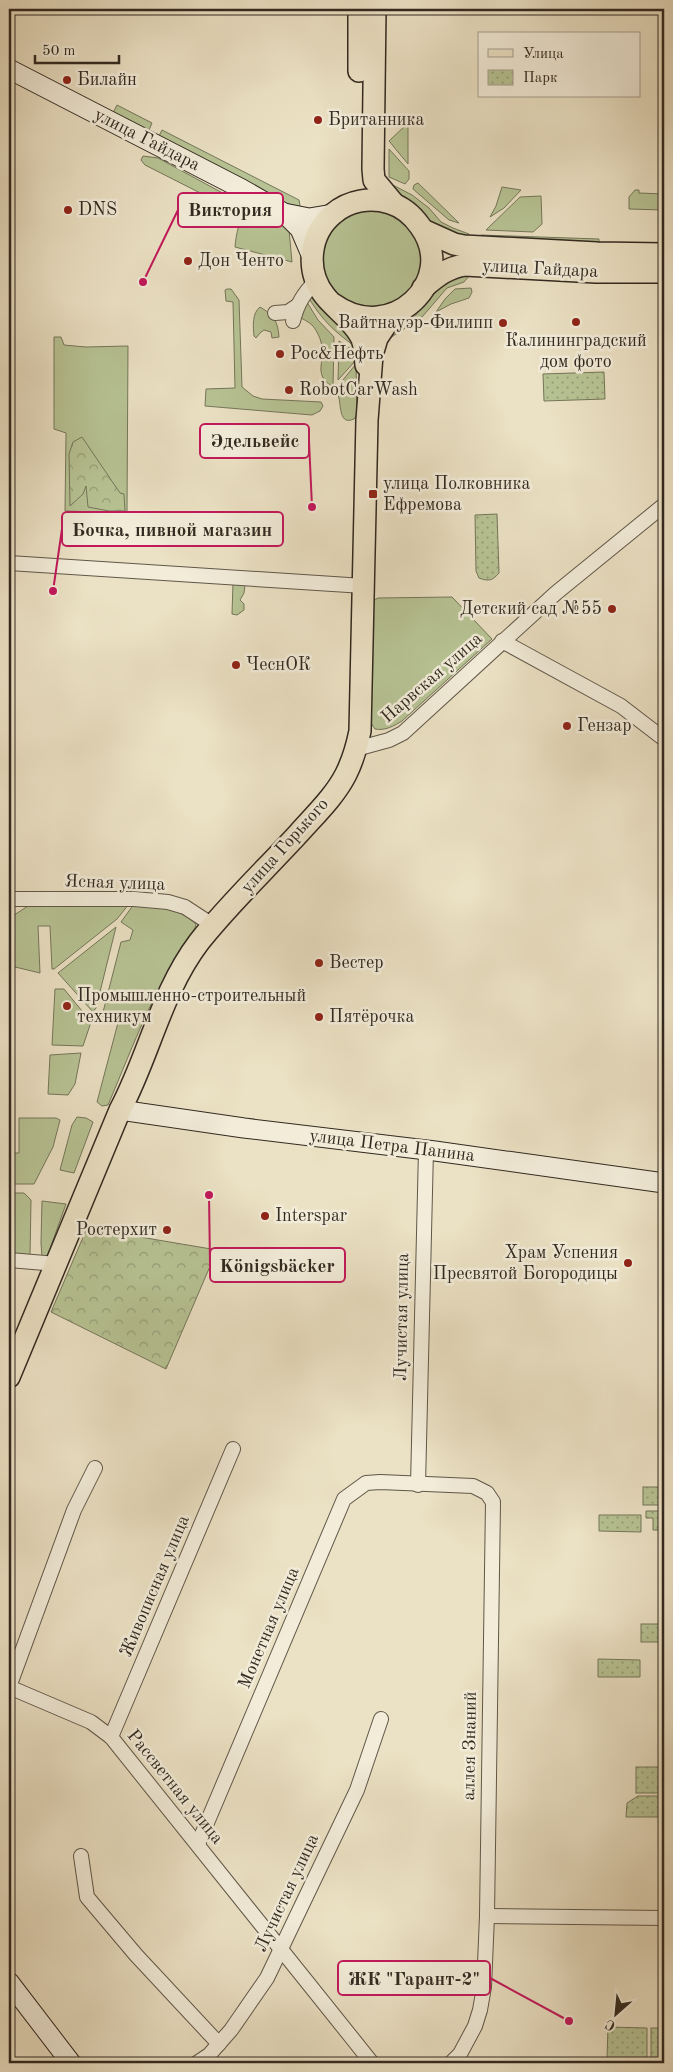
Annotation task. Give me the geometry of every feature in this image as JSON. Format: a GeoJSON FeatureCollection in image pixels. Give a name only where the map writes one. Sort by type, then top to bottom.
{"type":"FeatureCollection","features":[{"type":"Feature","properties":{"kind":"main road","name":"улица Горького"},"geometry":{"type":"LineString","coordinates":[[359,9],[360,181],[341,209],[320,230],[314,243],[312,257],[316,281],[325,296],[362,338],[369,390]]}},
{"type":"Feature","properties":{"kind":"main road","name":"улица Горького"},"geometry":{"type":"LineString","coordinates":[[333,304],[346,313],[362,318],[378,318],[393,314],[414,301],[423,288],[431,262],[428,243],[423,230],[411,215],[394,204],[374,180],[375,9]]}},
{"type":"Feature","properties":{"kind":"main road","name":"улица Гайдара"},"geometry":{"type":"LineString","coordinates":[[9,69],[235,185],[284,213],[300,230],[312,257]]}},
{"type":"Feature","properties":{"kind":"main road","name":"улица Горького"},"geometry":{"type":"LineString","coordinates":[[341,209],[376,200],[394,204]]}},
{"type":"Feature","properties":{"kind":"main road","name":"улица Гайдара"},"geometry":{"type":"LineString","coordinates":[[284,213],[309,218],[341,209]]}},
{"type":"Feature","properties":{"kind":"main road","name":"улица Гайдара"},"geometry":{"type":"LineString","coordinates":[[423,230],[454,244],[470,247],[664,254]]}},
{"type":"Feature","properties":{"kind":"main road","name":"улица Гайдара"},"geometry":{"type":"LineString","coordinates":[[423,288],[443,272],[454,266],[465,265],[596,272],[664,272]]}},
{"type":"Feature","properties":{"kind":"main road","name":"улица Горького"},"geometry":{"type":"LineString","coordinates":[[9,1377],[120,1110],[130,1092],[161,1014],[185,964],[199,942],[329,800],[346,775],[356,749],[360,731],[369,390],[377,338],[393,314]]}},
{"type":"Feature","properties":{"kind":"main road","name":"улица Петра Панина"},"geometry":{"type":"LineString","coordinates":[[120,1110],[664,1183]]}},
{"type":"Feature","properties":{"kind":"main road"},"geometry":{"type":"LineString","coordinates":[[9,1982],[71,2063]]}},
{"type":"Feature","properties":{"kind":"street"},"geometry":{"type":"LineString","coordinates":[[293,321],[297,306],[304,293],[316,281]]}},
{"type":"Feature","properties":{"kind":"street"},"geometry":{"type":"LineString","coordinates":[[275,313],[288,312],[297,306]]}},
{"type":"Feature","properties":{"kind":"street","name":"Нарвская улица"},"geometry":{"type":"LineString","coordinates":[[356,749],[389,740],[403,733],[556,593],[664,505]]}},
{"type":"Feature","properties":{"kind":"street"},"geometry":{"type":"LineString","coordinates":[[9,563],[364,586]]}},
{"type":"Feature","properties":{"kind":"street"},"geometry":{"type":"LineString","coordinates":[[502,641],[621,706],[664,739]]}},
{"type":"Feature","properties":{"kind":"street","name":"Ясная улица"},"geometry":{"type":"LineString","coordinates":[[9,899],[134,899],[168,902],[185,908],[214,926]]}},
{"type":"Feature","properties":{"kind":"street","name":"Лучистая улица"},"geometry":{"type":"LineString","coordinates":[[418,1485],[426,1150]]}},
{"type":"Feature","properties":{"kind":"street"},"geometry":{"type":"LineString","coordinates":[[9,1260],[56,1264]]}},
{"type":"Feature","properties":{"kind":"street","name":"Живописная улица"},"geometry":{"type":"LineString","coordinates":[[111,1737],[233,1449]]}},
{"type":"Feature","properties":{"kind":"street"},"geometry":{"type":"LineString","coordinates":[[9,1687],[74,1510],[95,1468]]}},
{"type":"Feature","properties":{"kind":"street","name":"Монетная улица"},"geometry":{"type":"LineString","coordinates":[[198,1844],[344,1500],[366,1483],[418,1485]]}},
{"type":"Feature","properties":{"kind":"street","name":"аллея Знаний"},"geometry":{"type":"LineString","coordinates":[[418,1485],[479,1488],[487,1493],[493,1502],[487,1916],[484,1987],[480,2010],[468,2040],[460,2054],[450,2063]]}},
{"type":"Feature","properties":{"kind":"street","name":"Рассветная улица"},"geometry":{"type":"LineString","coordinates":[[9,1687],[91,1722],[111,1737],[372,2063]]}},
{"type":"Feature","properties":{"kind":"street","name":"Лучистая улица"},"geometry":{"type":"LineString","coordinates":[[197,2063],[208,2055],[231,2030],[267,1978],[282,1950],[314,1877],[357,1790],[380,1719]]}},
{"type":"Feature","properties":{"kind":"street"},"geometry":{"type":"LineString","coordinates":[[80,1856],[87,1897],[136,1955],[219,2044]]}},
{"type":"Feature","properties":{"kind":"street"},"geometry":{"type":"LineString","coordinates":[[487,1916],[664,1918]]}},
{"type":"Feature","properties":{"kind":"green space"},"geometry":{"type":"Polygon","coordinates":[[[117,105],[152,123],[149,130],[145,132],[112,115],[117,105]]]}},
{"type":"Feature","properties":{"kind":"green space"},"geometry":{"type":"Polygon","coordinates":[[[408,123],[408,164],[389,141],[408,123]]]}},
{"type":"Feature","properties":{"kind":"green space"},"geometry":{"type":"Polygon","coordinates":[[[162,130],[299,200],[301,211],[158,138],[162,130]]]}},
{"type":"Feature","properties":{"kind":"green space"},"geometry":{"type":"Polygon","coordinates":[[[389,149],[409,171],[409,179],[405,184],[389,177],[389,149]]]}},
{"type":"Feature","properties":{"kind":"green space"},"geometry":{"type":"Polygon","coordinates":[[[143,156],[158,158],[230,197],[230,200],[218,202],[145,165],[141,160],[143,156]]]}},
{"type":"Feature","properties":{"kind":"green space"},"geometry":{"type":"Polygon","coordinates":[[[389,183],[412,195],[429,208],[441,222],[469,234],[469,239],[438,228],[395,195],[389,183]]]}},
{"type":"Feature","properties":{"kind":"green space"},"geometry":{"type":"Polygon","coordinates":[[[418,183],[459,223],[449,220],[413,189],[414,185],[418,183]]]}},
{"type":"Feature","properties":{"kind":"green space"},"geometry":{"type":"Polygon","coordinates":[[[502,187],[521,190],[504,208],[490,217],[496,206],[502,187]]]}},
{"type":"Feature","properties":{"kind":"green space"},"geometry":{"type":"Polygon","coordinates":[[[635,190],[639,190],[639,193],[664,194],[664,210],[629,209],[629,197],[635,190]]]}},
{"type":"Feature","properties":{"kind":"green space"},"geometry":{"type":"Polygon","coordinates":[[[541,196],[542,224],[533,232],[486,230],[520,197],[541,196]]]}},
{"type":"Feature","properties":{"kind":"green space"},"geometry":{"type":"Polygon","coordinates":[[[251,209],[257,210],[286,226],[289,230],[292,262],[235,247],[237,231],[241,220],[251,209]]]}},
{"type":"Feature","properties":{"kind":"green space"},"geometry":{"type":"Polygon","coordinates":[[[372,210],[391,214],[406,225],[417,240],[421,259],[417,278],[406,293],[391,304],[372,308],[353,304],[338,293],[327,278],[323,259],[327,240],[338,225],[353,214],[372,210]]]}},
{"type":"Feature","properties":{"kind":"green space"},"geometry":{"type":"Polygon","coordinates":[[[481,235],[599,239],[599,246],[480,241],[481,235]]]}},
{"type":"Feature","properties":{"kind":"green space"},"geometry":{"type":"Polygon","coordinates":[[[460,274],[469,276],[464,282],[447,288],[422,317],[387,340],[395,326],[415,316],[437,288],[460,274]]]}},
{"type":"Feature","properties":{"kind":"green space"},"geometry":{"type":"Polygon","coordinates":[[[471,288],[472,292],[469,298],[451,304],[436,312],[455,289],[471,288]]]}},
{"type":"Feature","properties":{"kind":"green space"},"geometry":{"type":"Polygon","coordinates":[[[231,289],[239,300],[242,387],[253,396],[262,399],[321,402],[323,406],[320,411],[312,415],[205,406],[206,389],[235,388],[233,302],[226,301],[225,290],[231,289]]]}},
{"type":"Feature","properties":{"kind":"green space"},"geometry":{"type":"Polygon","coordinates":[[[309,294],[334,317],[360,350],[324,319],[307,295],[309,294]]]}},
{"type":"Feature","properties":{"kind":"green space"},"geometry":{"type":"Polygon","coordinates":[[[305,299],[318,320],[334,337],[333,387],[326,382],[321,372],[322,349],[319,335],[312,325],[299,316],[305,299]]]}},
{"type":"Feature","properties":{"kind":"green space"},"geometry":{"type":"Polygon","coordinates":[[[260,307],[274,319],[278,327],[279,337],[272,338],[271,332],[264,330],[256,338],[254,336],[254,316],[260,307]]]}},
{"type":"Feature","properties":{"kind":"green space"},"geometry":{"type":"Polygon","coordinates":[[[54,337],[61,337],[64,345],[86,347],[128,346],[127,513],[65,511],[66,433],[54,429],[54,337]]]}},
{"type":"Feature","properties":{"kind":"green space"},"geometry":{"type":"Polygon","coordinates":[[[339,341],[354,351],[357,359],[338,380],[339,341]]]}},
{"type":"Feature","properties":{"kind":"green space"},"geometry":{"type":"Polygon","coordinates":[[[356,364],[357,414],[354,419],[348,420],[342,416],[336,391],[356,364]]]}},
{"type":"Feature","properties":{"kind":"green space"},"geometry":{"type":"Polygon","coordinates":[[[604,372],[605,399],[544,401],[543,374],[604,372]]]}},
{"type":"Feature","properties":{"kind":"green space"},"geometry":{"type":"Polygon","coordinates":[[[82,437],[120,493],[124,494],[125,511],[109,511],[88,507],[86,486],[83,494],[70,506],[69,454],[73,442],[82,437]]]}},
{"type":"Feature","properties":{"kind":"green space"},"geometry":{"type":"Polygon","coordinates":[[[497,514],[499,573],[493,579],[486,580],[479,578],[476,571],[475,515],[497,514]]]}},
{"type":"Feature","properties":{"kind":"green space"},"geometry":{"type":"Polygon","coordinates":[[[233,583],[245,585],[244,593],[240,600],[244,604],[244,610],[237,615],[232,614],[233,583]]]}},
{"type":"Feature","properties":{"kind":"green space"},"geometry":{"type":"Polygon","coordinates":[[[452,597],[492,639],[402,721],[386,729],[375,729],[369,720],[374,600],[378,598],[452,597]]]}},
{"type":"Feature","properties":{"kind":"green space"},"geometry":{"type":"Polygon","coordinates":[[[129,904],[117,919],[54,969],[52,969],[50,926],[38,926],[40,973],[11,966],[11,917],[28,906],[129,904]]]}},
{"type":"Feature","properties":{"kind":"green space"},"geometry":{"type":"Polygon","coordinates":[[[134,904],[175,911],[196,924],[157,992],[108,1105],[102,1106],[97,1102],[119,1019],[102,1016],[121,942],[130,940],[133,930],[121,922],[134,904]]]}},
{"type":"Feature","properties":{"kind":"green space"},"geometry":{"type":"Polygon","coordinates":[[[116,927],[96,1008],[93,1012],[58,973],[116,927]]]}},
{"type":"Feature","properties":{"kind":"green space"},"geometry":{"type":"Polygon","coordinates":[[[55,989],[64,989],[91,1022],[83,1046],[52,1045],[55,989]]]}},
{"type":"Feature","properties":{"kind":"green space"},"geometry":{"type":"Polygon","coordinates":[[[81,1053],[75,1084],[68,1095],[48,1094],[50,1055],[81,1053]]]}},
{"type":"Feature","properties":{"kind":"green space"},"geometry":{"type":"Polygon","coordinates":[[[77,1117],[86,1118],[93,1122],[74,1173],[60,1170],[72,1125],[77,1117]]]}},
{"type":"Feature","properties":{"kind":"green space"},"geometry":{"type":"Polygon","coordinates":[[[19,1118],[56,1118],[60,1120],[53,1147],[34,1184],[9,1184],[9,1153],[19,1153],[19,1118]]]}},
{"type":"Feature","properties":{"kind":"green space"},"geometry":{"type":"Polygon","coordinates":[[[9,1193],[24,1193],[31,1200],[30,1256],[9,1255],[9,1193]]]}},
{"type":"Feature","properties":{"kind":"green space"},"geometry":{"type":"Polygon","coordinates":[[[42,1201],[66,1204],[47,1257],[42,1257],[42,1201]]]}},
{"type":"Feature","properties":{"kind":"green space"},"geometry":{"type":"Polygon","coordinates":[[[87,1228],[217,1250],[166,1369],[51,1312],[87,1228]]]}},
{"type":"Feature","properties":{"kind":"green space"},"geometry":{"type":"Polygon","coordinates":[[[643,1487],[664,1487],[664,1505],[643,1505],[643,1487]]]}},
{"type":"Feature","properties":{"kind":"green space"},"geometry":{"type":"Polygon","coordinates":[[[646,1511],[664,1511],[664,1530],[653,1530],[653,1518],[646,1518],[646,1511]]]}},
{"type":"Feature","properties":{"kind":"green space"},"geometry":{"type":"Polygon","coordinates":[[[599,1515],[641,1515],[641,1532],[599,1531],[599,1515]]]}},
{"type":"Feature","properties":{"kind":"green space"},"geometry":{"type":"Polygon","coordinates":[[[641,1624],[660,1624],[660,1642],[641,1642],[641,1624]]]}},
{"type":"Feature","properties":{"kind":"green space"},"geometry":{"type":"Polygon","coordinates":[[[598,1659],[640,1660],[640,1677],[598,1677],[598,1659]]]}},
{"type":"Feature","properties":{"kind":"green space"},"geometry":{"type":"Polygon","coordinates":[[[636,1767],[664,1767],[664,1793],[636,1793],[636,1767]]]}},
{"type":"Feature","properties":{"kind":"green space"},"geometry":{"type":"Polygon","coordinates":[[[638,1796],[664,1796],[664,1817],[626,1817],[627,1803],[638,1796]]]}},
{"type":"Feature","properties":{"kind":"green space"},"geometry":{"type":"Polygon","coordinates":[[[608,2027],[647,2028],[647,2058],[607,2058],[608,2027]]]}},
{"type":"Feature","properties":{"kind":"green space"},"geometry":{"type":"Polygon","coordinates":[[[651,2028],[664,2028],[664,2063],[651,2063],[651,2028]]]}},
{"type":"Feature","properties":{"kind":"place","name":"Билайн"},"geometry":{"type":"Point","coordinates":[67,80]}},
{"type":"Feature","properties":{"kind":"place","name":"Британника"},"geometry":{"type":"Point","coordinates":[318,120]}},
{"type":"Feature","properties":{"kind":"place","name":"DNS"},"geometry":{"type":"Point","coordinates":[68,210]}},
{"type":"Feature","properties":{"kind":"place","name":"Дон Ченто"},"geometry":{"type":"Point","coordinates":[188,261]}},
{"type":"Feature","properties":{"kind":"place","name":"Виктория"},"geometry":{"type":"Point","coordinates":[143,282]}},
{"type":"Feature","properties":{"kind":"place","name":"Калининградский дом фото"},"geometry":{"type":"Point","coordinates":[576,322]}},
{"type":"Feature","properties":{"kind":"place","name":"Вайтнауэр-Филипп"},"geometry":{"type":"Point","coordinates":[503,323]}},
{"type":"Feature","properties":{"kind":"place","name":"Рос&Нефть"},"geometry":{"type":"Point","coordinates":[280,354]}},
{"type":"Feature","properties":{"kind":"place","name":"RobotCarWash"},"geometry":{"type":"Point","coordinates":[289,390]}},
{"type":"Feature","properties":{"kind":"place","name":"улица Полковника Ефремова"},"geometry":{"type":"Point","coordinates":[373,494]}},
{"type":"Feature","properties":{"kind":"place","name":"Эдельвейс"},"geometry":{"type":"Point","coordinates":[312,507]}},
{"type":"Feature","properties":{"kind":"place","name":"Бочка, пивной магазин"},"geometry":{"type":"Point","coordinates":[53,591]}},
{"type":"Feature","properties":{"kind":"place","name":"Детский сад №55"},"geometry":{"type":"Point","coordinates":[612,609]}},
{"type":"Feature","properties":{"kind":"place","name":"ЧеснОК"},"geometry":{"type":"Point","coordinates":[236,665]}},
{"type":"Feature","properties":{"kind":"place","name":"Гензар"},"geometry":{"type":"Point","coordinates":[567,726]}},
{"type":"Feature","properties":{"kind":"place","name":"Вестер"},"geometry":{"type":"Point","coordinates":[319,963]}},
{"type":"Feature","properties":{"kind":"place","name":"Промышленно-строительный техникум"},"geometry":{"type":"Point","coordinates":[67,1006]}},
{"type":"Feature","properties":{"kind":"place","name":"Пятёрочка"},"geometry":{"type":"Point","coordinates":[319,1017]}},
{"type":"Feature","properties":{"kind":"place","name":"Königsbäcker"},"geometry":{"type":"Point","coordinates":[209,1195]}},
{"type":"Feature","properties":{"kind":"place","name":"Interspar"},"geometry":{"type":"Point","coordinates":[265,1216]}},
{"type":"Feature","properties":{"kind":"place","name":"Ростерхит"},"geometry":{"type":"Point","coordinates":[167,1230]}},
{"type":"Feature","properties":{"kind":"place","name":"Храм Успения Пресвятой Богородицы"},"geometry":{"type":"Point","coordinates":[628,1263]}},
{"type":"Feature","properties":{"kind":"place","name":"ЖК \"Гарант-2\""},"geometry":{"type":"Point","coordinates":[569,2021]}}]}
